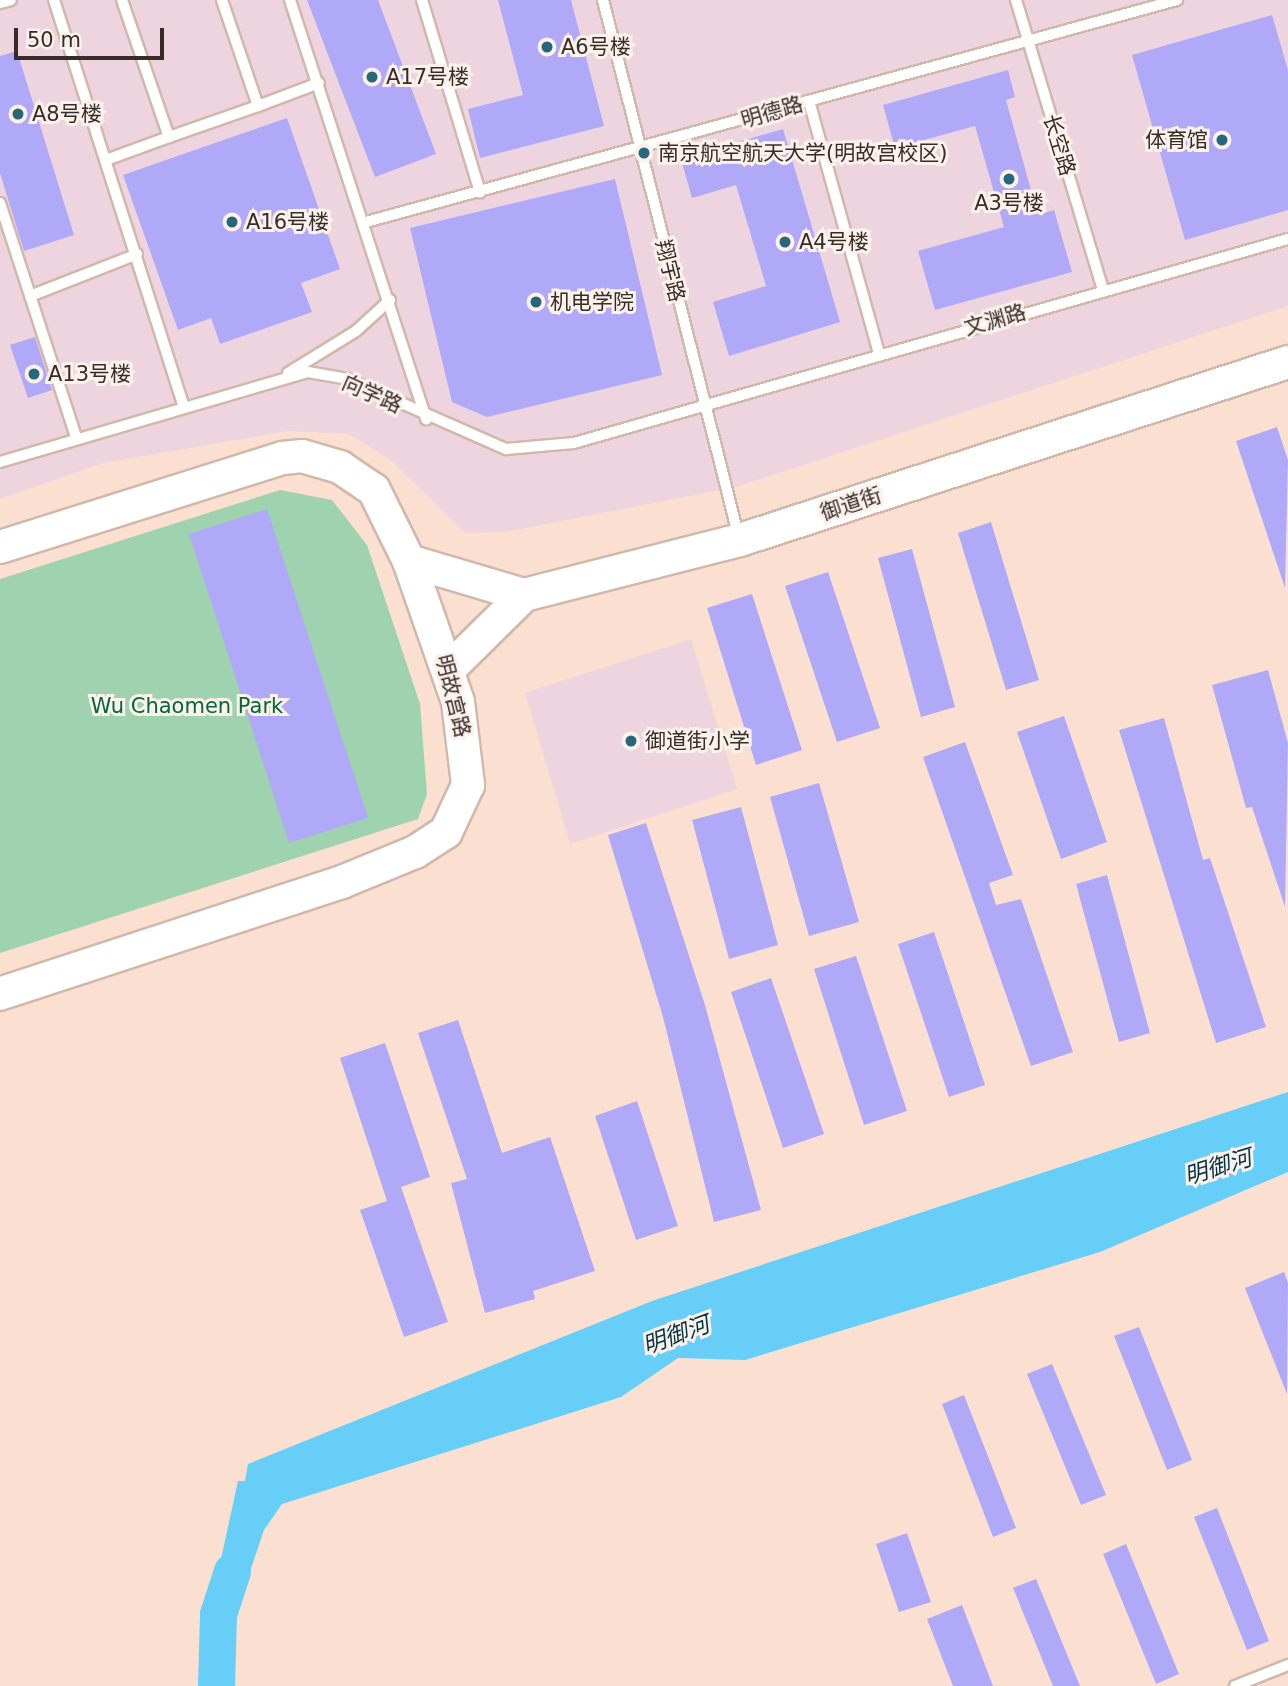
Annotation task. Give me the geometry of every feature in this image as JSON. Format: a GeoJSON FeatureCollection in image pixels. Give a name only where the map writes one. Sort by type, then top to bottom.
{"type":"FeatureCollection","features":[{"type":"Feature","properties":{"kind":"main road","name":"御道街"},"geometry":{"type":"LineString","coordinates":[[524,595],[740,540],[1288,362]]}},
{"type":"Feature","properties":{"kind":"main road","name":"明故宫路"},"geometry":{"type":"LineString","coordinates":[[0,547],[302,456],[340,467],[374,490],[409,561],[449,669],[468,785],[460,813],[433,843],[342,882],[0,994]]}},
{"type":"Feature","properties":{"kind":"main road"},"geometry":{"type":"LineString","coordinates":[[409,561],[524,595],[449,669]]}},
{"type":"Feature","properties":{"kind":"lane"},"geometry":{"type":"LineString","coordinates":[[0,3],[11,0]]}},
{"type":"Feature","properties":{"kind":"lane"},"geometry":{"type":"LineString","coordinates":[[54,0],[183,405]]}},
{"type":"Feature","properties":{"kind":"lane"},"geometry":{"type":"LineString","coordinates":[[122,0],[169,137]]}},
{"type":"Feature","properties":{"kind":"lane"},"geometry":{"type":"LineString","coordinates":[[222,0],[258,106]]}},
{"type":"Feature","properties":{"kind":"lane"},"geometry":{"type":"LineString","coordinates":[[290,0],[366,222],[426,419]]}},
{"type":"Feature","properties":{"kind":"lane"},"geometry":{"type":"LineString","coordinates":[[422,0],[480,192]]}},
{"type":"Feature","properties":{"kind":"lane","name":"翔宇路"},"geometry":{"type":"LineString","coordinates":[[603,0],[740,540]]}},
{"type":"Feature","properties":{"kind":"lane","name":"长空路"},"geometry":{"type":"LineString","coordinates":[[1016,0],[1102,290]]}},
{"type":"Feature","properties":{"kind":"lane","name":"明德路"},"geometry":{"type":"LineString","coordinates":[[366,222],[640,150],[1177,0]]}},
{"type":"Feature","properties":{"kind":"lane"},"geometry":{"type":"LineString","coordinates":[[106,160],[319,83]]}},
{"type":"Feature","properties":{"kind":"lane"},"geometry":{"type":"LineString","coordinates":[[809,101],[879,353]]}},
{"type":"Feature","properties":{"kind":"lane"},"geometry":{"type":"LineString","coordinates":[[0,203],[4,229],[30,296],[76,437]]}},
{"type":"Feature","properties":{"kind":"lane","name":"文渊路"},"geometry":{"type":"LineString","coordinates":[[704,406],[879,353],[1288,239]]}},
{"type":"Feature","properties":{"kind":"lane"},"geometry":{"type":"LineString","coordinates":[[30,296],[137,254]]}},
{"type":"Feature","properties":{"kind":"lane"},"geometry":{"type":"LineString","coordinates":[[285,374],[356,331],[390,300]]}},
{"type":"Feature","properties":{"kind":"lane","name":"向学路"},"geometry":{"type":"LineString","coordinates":[[0,462],[285,374],[347,379],[426,419],[506,449],[574,443],[704,406]]}},
{"type":"Feature","properties":{"kind":"lane"},"geometry":{"type":"LineString","coordinates":[[1235,1686],[1288,1665]]}},
{"type":"Feature","properties":{"kind":"shaded area","name":"南京航空航天大学(明故宫校区)"},"geometry":{"type":"Polygon","coordinates":[[[0,0],[1288,0],[1288,306],[736,487],[504,532],[465,533],[392,461],[349,434],[288,431],[103,463],[0,499],[0,0]]]}},
{"type":"Feature","properties":{"kind":"shaded area","name":"御道街小学"},"geometry":{"type":"Polygon","coordinates":[[[691,639],[737,789],[570,844],[525,693],[691,639]]]}},
{"type":"Feature","properties":{"kind":"green space","name":"Wu Chaomen Park"},"geometry":{"type":"Polygon","coordinates":[[[280,490],[332,500],[367,545],[420,704],[427,794],[418,819],[0,953],[0,579],[280,490]]]}},
{"type":"Feature","properties":{"kind":"water"},"geometry":{"type":"Polygon","coordinates":[[[1288,1092],[1288,1172],[1100,1252],[745,1360],[678,1358],[621,1397],[282,1504],[264,1530],[232,1624],[209,1614],[238,1481],[245,1481],[248,1464],[652,1301],[1288,1092]]]}},
{"type":"Feature","properties":{"kind":"building","name":"A17号楼"},"geometry":{"type":"Polygon","coordinates":[[[307,0],[378,0],[436,154],[375,177],[307,0]]]}},
{"type":"Feature","properties":{"kind":"building","name":"A6号楼"},"geometry":{"type":"Polygon","coordinates":[[[498,0],[571,0],[604,126],[480,158],[468,109],[523,95],[498,0]]]}},
{"type":"Feature","properties":{"kind":"building","name":"体育馆"},"geometry":{"type":"Polygon","coordinates":[[[1272,15],[1288,70],[1288,210],[1185,240],[1132,55],[1272,15]]]}},
{"type":"Feature","properties":{"kind":"building","name":"A8号楼"},"geometry":{"type":"Polygon","coordinates":[[[17,51],[74,235],[24,251],[0,173],[0,56],[17,51]]]}},
{"type":"Feature","properties":{"kind":"building","name":"A3号楼"},"geometry":{"type":"Polygon","coordinates":[[[1008,70],[1015,97],[1006,100],[1038,215],[1054,210],[1072,272],[935,310],[918,251],[1004,227],[975,126],[895,148],[883,105],[1008,70]]]}},
{"type":"Feature","properties":{"kind":"building","name":"A16号楼"},"geometry":{"type":"Polygon","coordinates":[[[287,118],[340,269],[301,283],[312,312],[220,344],[211,318],[178,330],[123,175],[287,118]]]}},
{"type":"Feature","properties":{"kind":"building","name":"A4号楼"},"geometry":{"type":"Polygon","coordinates":[[[783,129],[840,322],[729,356],[713,302],[766,286],[736,185],[692,198],[681,159],[783,129]]]}},
{"type":"Feature","properties":{"kind":"building","name":"机电学院"},"geometry":{"type":"Polygon","coordinates":[[[615,179],[662,375],[487,417],[452,402],[410,228],[615,179]]]}},
{"type":"Feature","properties":{"kind":"building","name":"A13号楼"},"geometry":{"type":"Polygon","coordinates":[[[35,337],[52,390],[28,398],[10,345],[35,337]]]}},
{"type":"Feature","properties":{"kind":"building"},"geometry":{"type":"Polygon","coordinates":[[[1277,427],[1288,460],[1285,588],[1236,441],[1277,427]]]}},
{"type":"Feature","properties":{"kind":"building"},"geometry":{"type":"Polygon","coordinates":[[[267,509],[368,818],[289,843],[189,534],[267,509]]]}},
{"type":"Feature","properties":{"kind":"building"},"geometry":{"type":"Polygon","coordinates":[[[991,522],[1039,680],[1006,690],[958,533],[991,522]]]}},
{"type":"Feature","properties":{"kind":"building"},"geometry":{"type":"Polygon","coordinates":[[[912,549],[955,707],[921,717],[878,558],[912,549]]]}},
{"type":"Feature","properties":{"kind":"building"},"geometry":{"type":"Polygon","coordinates":[[[828,572],[880,728],[837,742],[785,586],[828,572]]]}},
{"type":"Feature","properties":{"kind":"building"},"geometry":{"type":"Polygon","coordinates":[[[752,594],[802,750],[756,765],[707,608],[752,594]]]}},
{"type":"Feature","properties":{"kind":"building"},"geometry":{"type":"Polygon","coordinates":[[[1268,670],[1288,743],[1285,907],[1252,807],[1246,808],[1212,685],[1268,670]]]}},
{"type":"Feature","properties":{"kind":"building"},"geometry":{"type":"Polygon","coordinates":[[[1064,716],[1107,842],[1061,859],[1017,732],[1064,716]]]}},
{"type":"Feature","properties":{"kind":"building"},"geometry":{"type":"Polygon","coordinates":[[[1164,718],[1203,860],[1210,858],[1266,1027],[1216,1043],[1119,730],[1164,718]]]}},
{"type":"Feature","properties":{"kind":"building"},"geometry":{"type":"Polygon","coordinates":[[[965,742],[1013,875],[989,883],[996,905],[1021,899],[1073,1052],[1031,1066],[923,757],[965,742]]]}},
{"type":"Feature","properties":{"kind":"building"},"geometry":{"type":"Polygon","coordinates":[[[819,783],[859,922],[809,936],[770,797],[819,783]]]}},
{"type":"Feature","properties":{"kind":"building"},"geometry":{"type":"Polygon","coordinates":[[[741,807],[778,945],[729,959],[692,820],[741,807]]]}},
{"type":"Feature","properties":{"kind":"building"},"geometry":{"type":"Polygon","coordinates":[[[646,823],[705,1005],[761,1210],[714,1222],[663,1017],[608,835],[646,823]]]}},
{"type":"Feature","properties":{"kind":"building"},"geometry":{"type":"Polygon","coordinates":[[[1107,875],[1150,1033],[1119,1042],[1076,884],[1107,875]]]}},
{"type":"Feature","properties":{"kind":"building"},"geometry":{"type":"Polygon","coordinates":[[[934,932],[985,1085],[949,1097],[898,944],[934,932]]]}},
{"type":"Feature","properties":{"kind":"building"},"geometry":{"type":"Polygon","coordinates":[[[856,956],[907,1111],[864,1125],[814,969],[856,956]]]}},
{"type":"Feature","properties":{"kind":"building"},"geometry":{"type":"Polygon","coordinates":[[[771,978],[824,1134],[783,1148],[731,992],[771,978]]]}},
{"type":"Feature","properties":{"kind":"building"},"geometry":{"type":"Polygon","coordinates":[[[458,1020],[502,1153],[550,1137],[595,1271],[533,1291],[535,1299],[485,1313],[451,1183],[467,1179],[418,1033],[458,1020]]]}},
{"type":"Feature","properties":{"kind":"building"},"geometry":{"type":"Polygon","coordinates":[[[385,1043],[430,1177],[401,1187],[448,1322],[404,1337],[360,1210],[387,1201],[340,1058],[385,1043]]]}},
{"type":"Feature","properties":{"kind":"building"},"geometry":{"type":"Polygon","coordinates":[[[637,1101],[678,1226],[636,1240],[595,1116],[637,1101]]]}},
{"type":"Feature","properties":{"kind":"building"},"geometry":{"type":"Polygon","coordinates":[[[1284,1272],[1288,1283],[1287,1394],[1245,1288],[1284,1272]]]}},
{"type":"Feature","properties":{"kind":"building"},"geometry":{"type":"Polygon","coordinates":[[[1139,1327],[1192,1460],[1167,1470],[1114,1336],[1139,1327]]]}},
{"type":"Feature","properties":{"kind":"building"},"geometry":{"type":"Polygon","coordinates":[[[1052,1364],[1106,1495],[1081,1505],[1027,1374],[1052,1364]]]}},
{"type":"Feature","properties":{"kind":"building"},"geometry":{"type":"Polygon","coordinates":[[[964,1395],[1016,1528],[993,1537],[942,1404],[964,1395]]]}},
{"type":"Feature","properties":{"kind":"building"},"geometry":{"type":"Polygon","coordinates":[[[1217,1508],[1269,1641],[1247,1650],[1194,1517],[1217,1508]]]}},
{"type":"Feature","properties":{"kind":"building"},"geometry":{"type":"Polygon","coordinates":[[[907,1533],[931,1602],[899,1612],[876,1544],[907,1533]]]}},
{"type":"Feature","properties":{"kind":"building"},"geometry":{"type":"Polygon","coordinates":[[[1126,1544],[1179,1674],[1156,1684],[1103,1554],[1126,1544]]]}},
{"type":"Feature","properties":{"kind":"building"},"geometry":{"type":"Polygon","coordinates":[[[1036,1579],[1080,1686],[1053,1686],[1013,1588],[1036,1579]]]}},
{"type":"Feature","properties":{"kind":"building"},"geometry":{"type":"Polygon","coordinates":[[[962,1605],[993,1686],[953,1686],[927,1619],[962,1605]]]}},
{"type":"Feature","properties":{"kind":"waterway","name":"明御河"},"geometry":{"type":"LineString","coordinates":[[216,1686],[218,1614],[232,1571]]}},
{"type":"Feature","properties":{"kind":"place","name":"A6号楼"},"geometry":{"type":"Point","coordinates":[547,47]}},
{"type":"Feature","properties":{"kind":"place","name":"A17号楼"},"geometry":{"type":"Point","coordinates":[372,77]}},
{"type":"Feature","properties":{"kind":"place","name":"A8号楼"},"geometry":{"type":"Point","coordinates":[18,114]}},
{"type":"Feature","properties":{"kind":"place","name":"体育馆"},"geometry":{"type":"Point","coordinates":[1222,140]}},
{"type":"Feature","properties":{"kind":"place","name":"南京航空航天大学(明故宫校区)"},"geometry":{"type":"Point","coordinates":[644,153]}},
{"type":"Feature","properties":{"kind":"place","name":"A3号楼"},"geometry":{"type":"Point","coordinates":[1009,179]}},
{"type":"Feature","properties":{"kind":"place","name":"A16号楼"},"geometry":{"type":"Point","coordinates":[232,222]}},
{"type":"Feature","properties":{"kind":"place","name":"A4号楼"},"geometry":{"type":"Point","coordinates":[785,242]}},
{"type":"Feature","properties":{"kind":"place","name":"机电学院"},"geometry":{"type":"Point","coordinates":[536,302]}},
{"type":"Feature","properties":{"kind":"place","name":"A13号楼"},"geometry":{"type":"Point","coordinates":[34,374]}},
{"type":"Feature","properties":{"kind":"place","name":"御道街小学"},"geometry":{"type":"Point","coordinates":[631,741]}}]}
